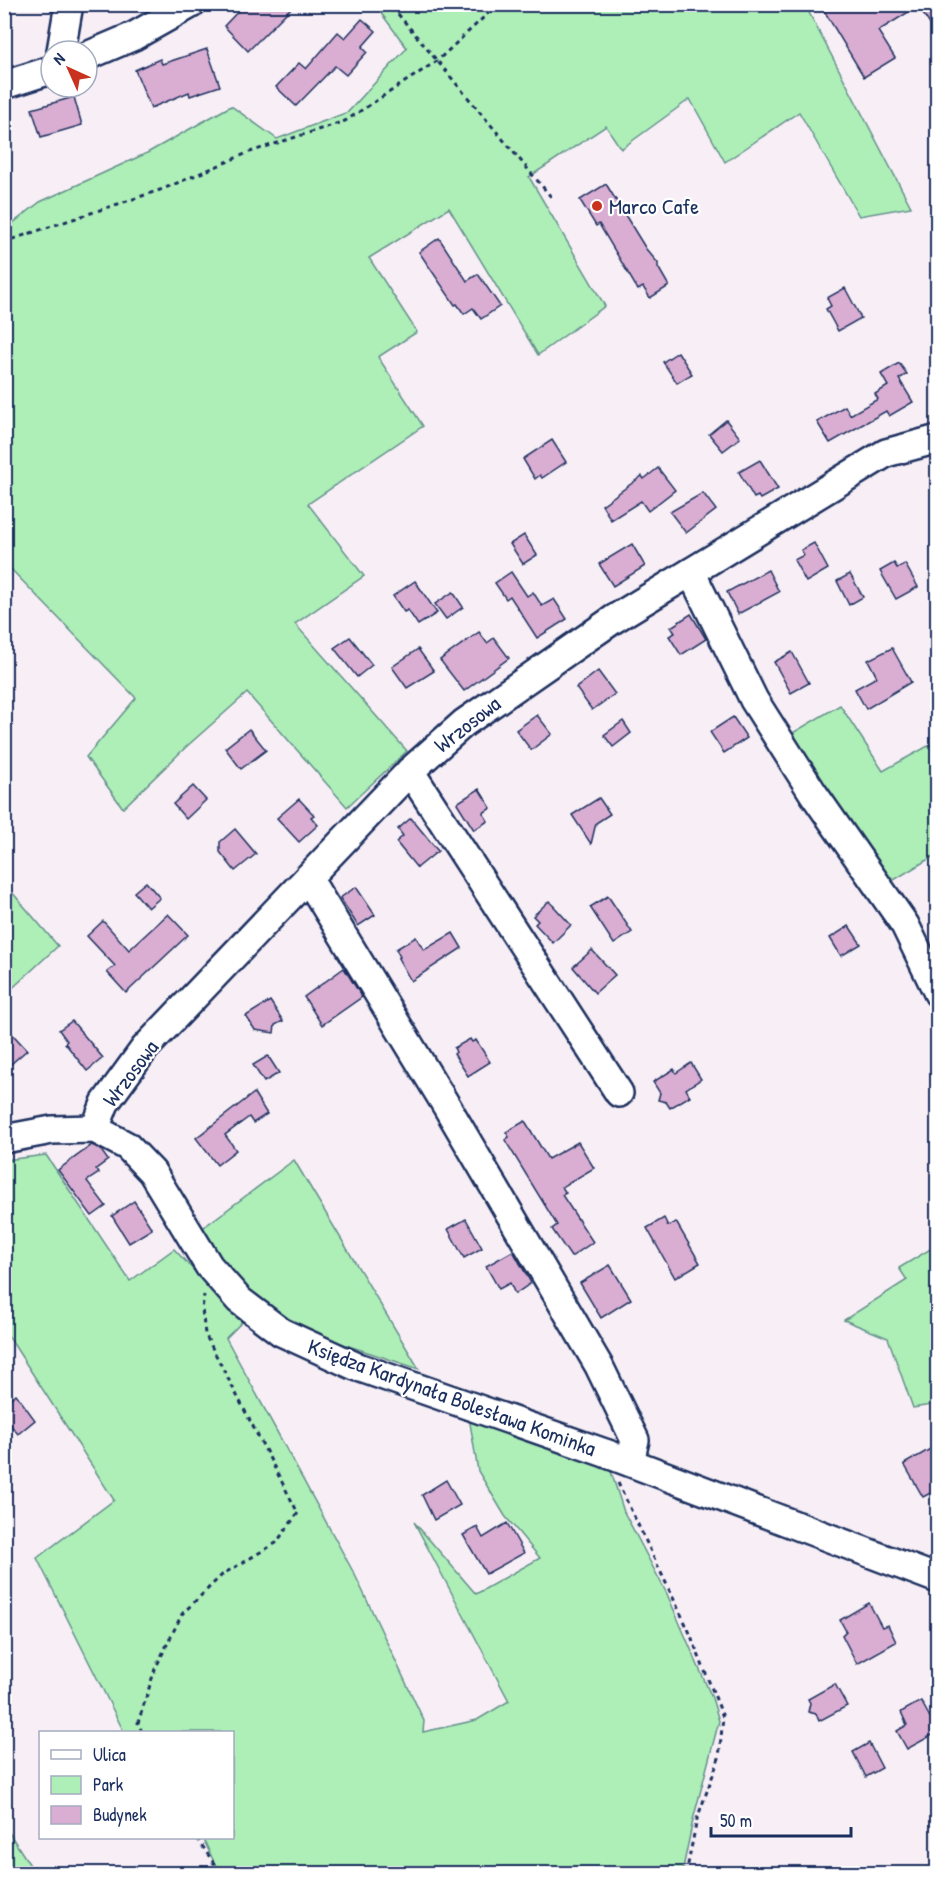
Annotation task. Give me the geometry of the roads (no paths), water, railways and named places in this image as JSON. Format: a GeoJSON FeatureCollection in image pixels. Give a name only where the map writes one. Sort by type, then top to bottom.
{"type":"FeatureCollection","features":[{"type":"Feature","properties":{"kind":"street"},"geometry":{"type":"LineString","coordinates":[[63,39],[69,4]]}},
{"type":"Feature","properties":{"kind":"street"},"geometry":{"type":"LineString","coordinates":[[99,51],[134,36],[191,4]]}},
{"type":"Feature","properties":{"kind":"street"},"geometry":{"type":"LineString","coordinates":[[4,85],[39,74]]}},
{"type":"Feature","properties":{"kind":"street","name":"Wrzosowa"},"geometry":{"type":"LineString","coordinates":[[95,1129],[105,1103],[145,1048],[410,771],[464,723],[614,619],[886,453],[938,438]]}},
{"type":"Feature","properties":{"kind":"street"},"geometry":{"type":"LineString","coordinates":[[691,572],[754,700],[813,794],[905,926],[938,993]]}},
{"type":"Feature","properties":{"kind":"street"},"geometry":{"type":"LineString","coordinates":[[410,771],[619,1093]]}},
{"type":"Feature","properties":{"kind":"street"},"geometry":{"type":"LineString","coordinates":[[308,878],[446,1105],[599,1366],[635,1440],[630,1462]]}},
{"type":"Feature","properties":{"kind":"street","name":"Księdza Kardynała Bolesława Kominka"},"geometry":{"type":"LineString","coordinates":[[4,1139],[52,1130],[95,1129],[127,1146],[152,1172],[208,1266],[239,1300],[281,1332],[355,1366],[630,1462],[938,1579]]}},
{"type":"Feature","properties":{"kind":"place","name":"Marco Cafe"},"geometry":{"type":"Point","coordinates":[597,206]}}]}
